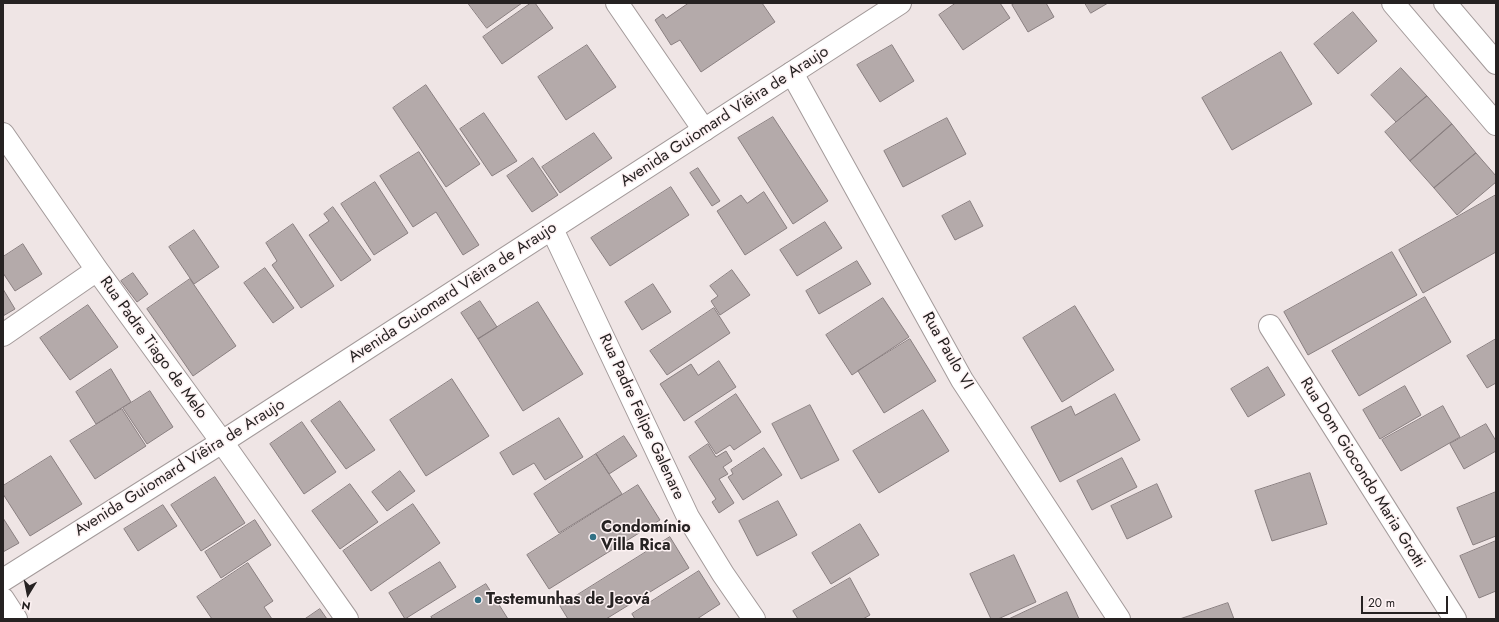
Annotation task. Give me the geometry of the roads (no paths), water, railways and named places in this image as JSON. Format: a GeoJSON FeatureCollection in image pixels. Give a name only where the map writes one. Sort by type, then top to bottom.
{"type":"FeatureCollection","features":[{"type":"Feature","properties":{"kind":"main road"},"geometry":{"type":"LineString","coordinates":[[617,3],[704,130]]}},
{"type":"Feature","properties":{"kind":"main road","name":"Avenida Guiomard Viêira de Araujo"},"geometry":{"type":"LineString","coordinates":[[3,580],[222,442],[900,3]]}},
{"type":"Feature","properties":{"kind":"main road"},"geometry":{"type":"LineString","coordinates":[[1393,3],[1496,124]]}},
{"type":"Feature","properties":{"kind":"main road"},"geometry":{"type":"LineString","coordinates":[[1446,3],[1496,63]]}},
{"type":"Feature","properties":{"kind":"main road","name":"Rua Paulo VI"},"geometry":{"type":"LineString","coordinates":[[792,73],[962,380],[1119,619]]}},
{"type":"Feature","properties":{"kind":"main road","name":"Rua Padre Tiago de Melo"},"geometry":{"type":"LineString","coordinates":[[3,134],[97,270],[222,442],[347,619]]}},
{"type":"Feature","properties":{"kind":"main road","name":"Rua Padre Felipe Galenare"},"geometry":{"type":"LineString","coordinates":[[552,229],[688,517],[754,619]]}},
{"type":"Feature","properties":{"kind":"main road"},"geometry":{"type":"LineString","coordinates":[[3,335],[97,270]]}},
{"type":"Feature","properties":{"kind":"main road","name":"Rua Dom Giocondo Maria Grotti"},"geometry":{"type":"LineString","coordinates":[[1270,326],[1455,619]]}},
{"type":"Feature","properties":{"kind":"main road"},"geometry":{"type":"LineString","coordinates":[[3,599],[16,619]]}},
{"type":"Feature","properties":{"kind":"place","name":"Condomínio Villa Rica"},"geometry":{"type":"Point","coordinates":[593,537]}},
{"type":"Feature","properties":{"kind":"place","name":"Testemunhas de Jeová"},"geometry":{"type":"Point","coordinates":[478,600]}}]}
